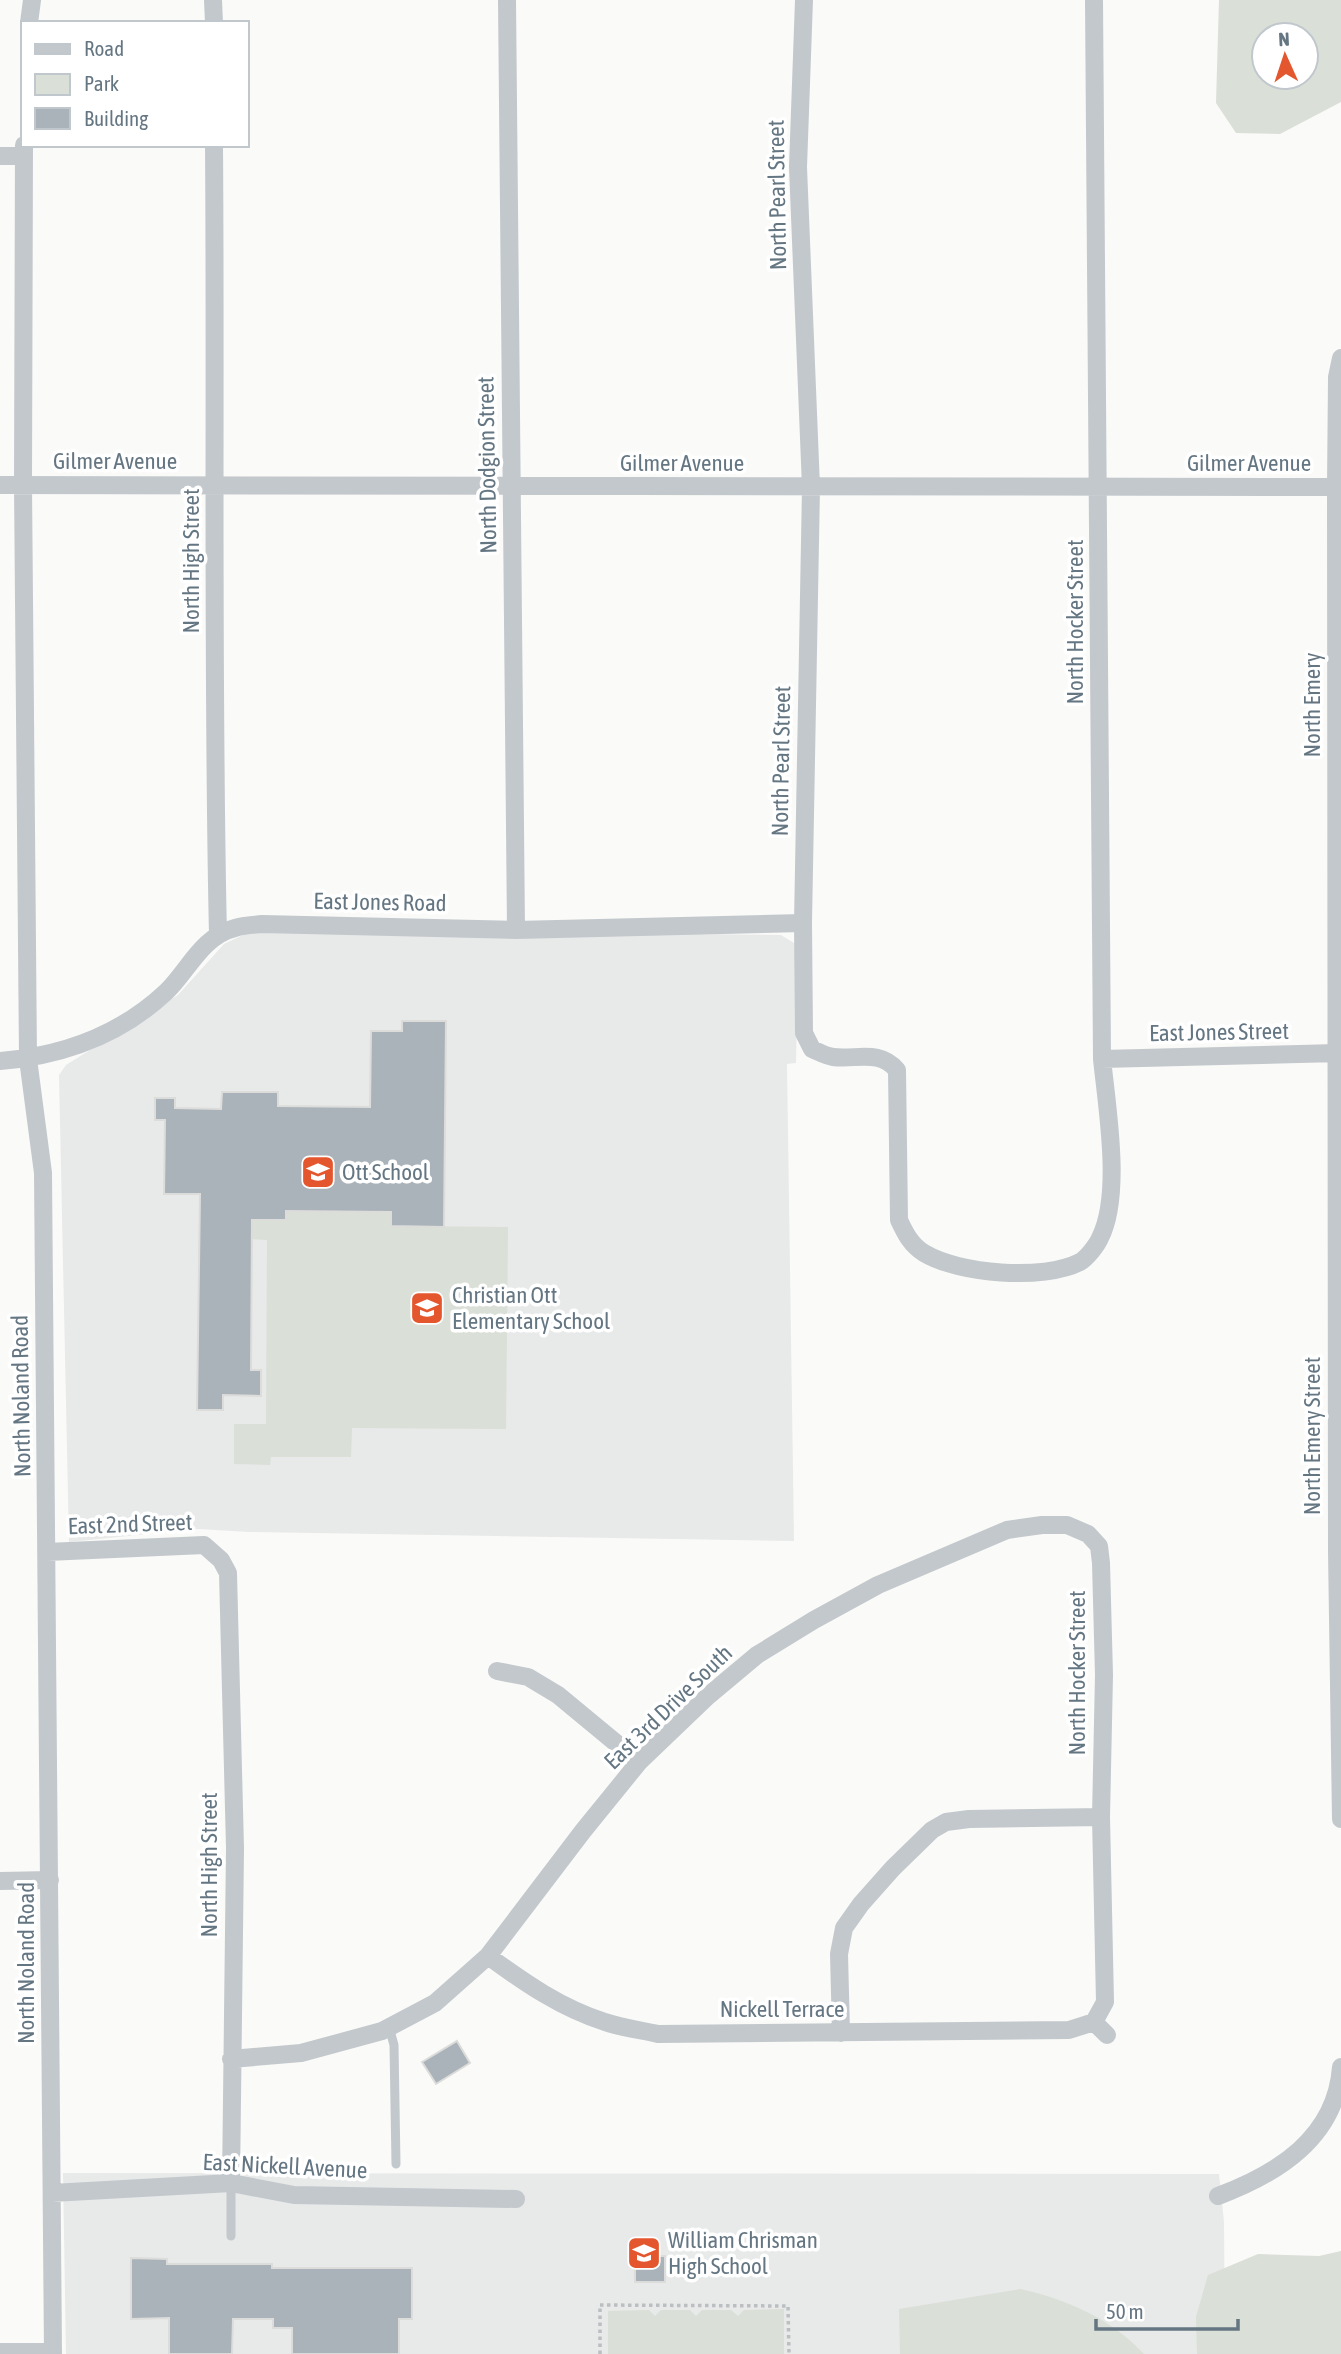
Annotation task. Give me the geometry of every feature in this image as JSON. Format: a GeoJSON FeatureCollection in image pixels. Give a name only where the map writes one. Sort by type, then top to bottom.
{"type":"FeatureCollection","features":[{"type":"Feature","properties":{"kind":"street"},"geometry":{"type":"LineString","coordinates":[[29,21],[32,0]]}},
{"type":"Feature","properties":{"kind":"street"},"geometry":{"type":"LineString","coordinates":[[214,0],[214,21]]}},
{"type":"Feature","properties":{"kind":"street","name":"North Dodgion Street"},"geometry":{"type":"LineString","coordinates":[[507,0],[516,930]]}},
{"type":"Feature","properties":{"kind":"street","name":"North Pearl Street"},"geometry":{"type":"LineString","coordinates":[[804,0],[798,167],[811,488],[803,923],[804,1033],[812,1049],[832,1057],[873,1057],[889,1061],[897,1070],[899,1220],[910,1241],[924,1253],[962,1268],[1043,1272],[1081,1262],[1099,1241]]}},
{"type":"Feature","properties":{"kind":"street","name":"North Hocker Street"},"geometry":{"type":"LineString","coordinates":[[1094,0],[1102,1059],[1111,1195],[1108,1220],[1099,1241]]}},
{"type":"Feature","properties":{"kind":"street","name":"North High Street"},"geometry":{"type":"LineString","coordinates":[[214,147],[214,758],[219,935]]}},
{"type":"Feature","properties":{"kind":"street"},"geometry":{"type":"LineString","coordinates":[[0,156],[24,151]]}},
{"type":"Feature","properties":{"kind":"street","name":"North Noland Road"},"geometry":{"type":"LineString","coordinates":[[24,151],[23,485],[28,1059],[43,1173],[53,2353]]}},
{"type":"Feature","properties":{"kind":"street","name":"North Emery"},"geometry":{"type":"LineString","coordinates":[[1337,1053],[1337,377],[1341,358]]}},
{"type":"Feature","properties":{"kind":"street","name":"Gilmer Avenue"},"geometry":{"type":"LineString","coordinates":[[0,485],[1338,487]]}},
{"type":"Feature","properties":{"kind":"street","name":"East Jones Road"},"geometry":{"type":"LineString","coordinates":[[0,1061],[28,1059],[85,1044],[128,1022],[166,992],[202,948],[219,935],[235,928],[262,924],[516,930],[803,923]]}},
{"type":"Feature","properties":{"kind":"street","name":"East Jones Street"},"geometry":{"type":"LineString","coordinates":[[1102,1059],[1337,1053]]}},
{"type":"Feature","properties":{"kind":"street","name":"North Emery Street"},"geometry":{"type":"LineString","coordinates":[[1337,1053],[1336,1551],[1341,1819]]}},
{"type":"Feature","properties":{"kind":"street","name":"East 3rd Drive South"},"geometry":{"type":"LineString","coordinates":[[232,2059],[301,2053],[389,2027],[435,2003],[488,1956],[639,1762],[708,1696],[757,1655],[814,1620],[878,1585],[1007,1530],[1067,1525],[1088,1534]]}},
{"type":"Feature","properties":{"kind":"street","name":"North Hocker Street"},"geometry":{"type":"LineString","coordinates":[[1088,1534],[1099,1546],[1101,1563],[1104,1675],[1101,1817],[1105,2003],[1094,2022]]}},
{"type":"Feature","properties":{"kind":"street","name":"East 2nd Street"},"geometry":{"type":"LineString","coordinates":[[47,1552],[204,1545],[212,1552]]}},
{"type":"Feature","properties":{"kind":"street","name":"North High Street"},"geometry":{"type":"LineString","coordinates":[[212,1552],[228,1573],[235,1848],[231,2183]]}},
{"type":"Feature","properties":{"kind":"street"},"geometry":{"type":"LineString","coordinates":[[497,1671],[528,1676],[558,1695],[639,1762]]}},
{"type":"Feature","properties":{"kind":"street"},"geometry":{"type":"LineString","coordinates":[[841,2033],[839,1954],[844,1928],[892,1868],[932,1830],[946,1822],[969,1819],[1101,1817]]}},
{"type":"Feature","properties":{"kind":"street"},"geometry":{"type":"LineString","coordinates":[[0,1881],[50,1880]]}},
{"type":"Feature","properties":{"kind":"street","name":"Nickell Terrace"},"geometry":{"type":"LineString","coordinates":[[488,1956],[530,1987],[567,2008],[607,2023],[658,2034],[1069,2031],[1094,2022]]}},
{"type":"Feature","properties":{"kind":"street"},"geometry":{"type":"LineString","coordinates":[[1094,2022],[1107,2035]]}},
{"type":"Feature","properties":{"kind":"street"},"geometry":{"type":"LineString","coordinates":[[1218,2196],[1252,2183],[1285,2164],[1333,2123],[1341,2067]]}},
{"type":"Feature","properties":{"kind":"street","name":"East Nickell Avenue"},"geometry":{"type":"LineString","coordinates":[[52,2193],[231,2183],[294,2195],[516,2199]]}},
{"type":"Feature","properties":{"kind":"street"},"geometry":{"type":"LineString","coordinates":[[0,2352],[53,2353]]}},
{"type":"Feature","properties":{"kind":"lane"},"geometry":{"type":"LineString","coordinates":[[389,2027],[394,2045],[396,2164]]}},
{"type":"Feature","properties":{"kind":"lane"},"geometry":{"type":"LineString","coordinates":[[231,2183],[231,2236]]}},
{"type":"Feature","properties":{"kind":"path"},"geometry":{"type":"LineString","coordinates":[[600,2354],[600,2305],[788,2306],[789,2354]]}},
{"type":"Feature","properties":{"kind":"shaded area","name":"Christian Ott Elementary School"},"geometry":{"type":"Polygon","coordinates":[[[274,930],[781,935],[794,943],[798,959],[796,1063],[787,1064],[794,1541],[198,1529],[69,1542],[59,1075],[66,1065],[178,995],[224,944],[247,933],[274,930]]]}},
{"type":"Feature","properties":{"kind":"shaded area","name":"William Chrisman High School"},"geometry":{"type":"Polygon","coordinates":[[[63,2173],[1219,2174],[1224,2222],[1225,2354],[66,2354],[63,2173]]]}},
{"type":"Feature","properties":{"kind":"green space"},"geometry":{"type":"Polygon","coordinates":[[[1219,0],[1341,0],[1341,102],[1280,134],[1236,133],[1216,103],[1219,0]]]}},
{"type":"Feature","properties":{"kind":"green space"},"geometry":{"type":"Polygon","coordinates":[[[286,1211],[391,1212],[391,1226],[508,1227],[506,1429],[352,1428],[351,1457],[271,1457],[270,1465],[234,1464],[234,1424],[266,1424],[267,1240],[252,1239],[252,1220],[286,1220],[286,1211]]]}},
{"type":"Feature","properties":{"kind":"green space"},"geometry":{"type":"Polygon","coordinates":[[[1341,2251],[1341,2354],[1197,2354],[1196,2317],[1208,2275],[1258,2254],[1319,2256],[1341,2251]]]}},
{"type":"Feature","properties":{"kind":"green space"},"geometry":{"type":"Polygon","coordinates":[[[1021,2289],[1087,2312],[1117,2330],[1144,2354],[900,2354],[899,2309],[1021,2289]]]}},
{"type":"Feature","properties":{"kind":"green space"},"geometry":{"type":"Polygon","coordinates":[[[784,2309],[784,2354],[608,2354],[608,2311],[649,2310],[655,2316],[661,2310],[690,2310],[696,2316],[702,2310],[731,2310],[738,2316],[744,2310],[784,2309]]]}},
{"type":"Feature","properties":{"kind":"building","name":"Christian Ott Elementary School"},"geometry":{"type":"Polygon","coordinates":[[[402,1021],[446,1021],[444,1227],[391,1226],[391,1212],[286,1211],[286,1220],[252,1220],[251,1370],[261,1370],[261,1396],[223,1395],[223,1410],[197,1410],[200,1194],[164,1194],[165,1120],[155,1120],[155,1098],[175,1098],[175,1108],[221,1109],[222,1092],[278,1092],[278,1106],[370,1107],[371,1031],[402,1031],[402,1021]]]}},
{"type":"Feature","properties":{"kind":"building"},"geometry":{"type":"Polygon","coordinates":[[[457,2041],[470,2063],[436,2084],[422,2062],[457,2041]]]}},
{"type":"Feature","properties":{"kind":"building"},"geometry":{"type":"Polygon","coordinates":[[[635,2256],[665,2256],[665,2282],[635,2282],[635,2256]]]}},
{"type":"Feature","properties":{"kind":"building"},"geometry":{"type":"Polygon","coordinates":[[[131,2258],[167,2259],[167,2264],[272,2264],[272,2268],[412,2268],[412,2319],[399,2319],[399,2354],[292,2354],[292,2328],[273,2328],[273,2319],[233,2319],[232,2354],[169,2354],[169,2318],[131,2319],[131,2258]]]}},
{"type":"Feature","properties":{"kind":"place","name":"Ott School"},"geometry":{"type":"Point","coordinates":[318,1172]}},
{"type":"Feature","properties":{"kind":"place","name":"Christian Ott Elementary School"},"geometry":{"type":"Point","coordinates":[427,1308]}},
{"type":"Feature","properties":{"kind":"place","name":"William Chrisman High School"},"geometry":{"type":"Point","coordinates":[644,2253]}}]}
